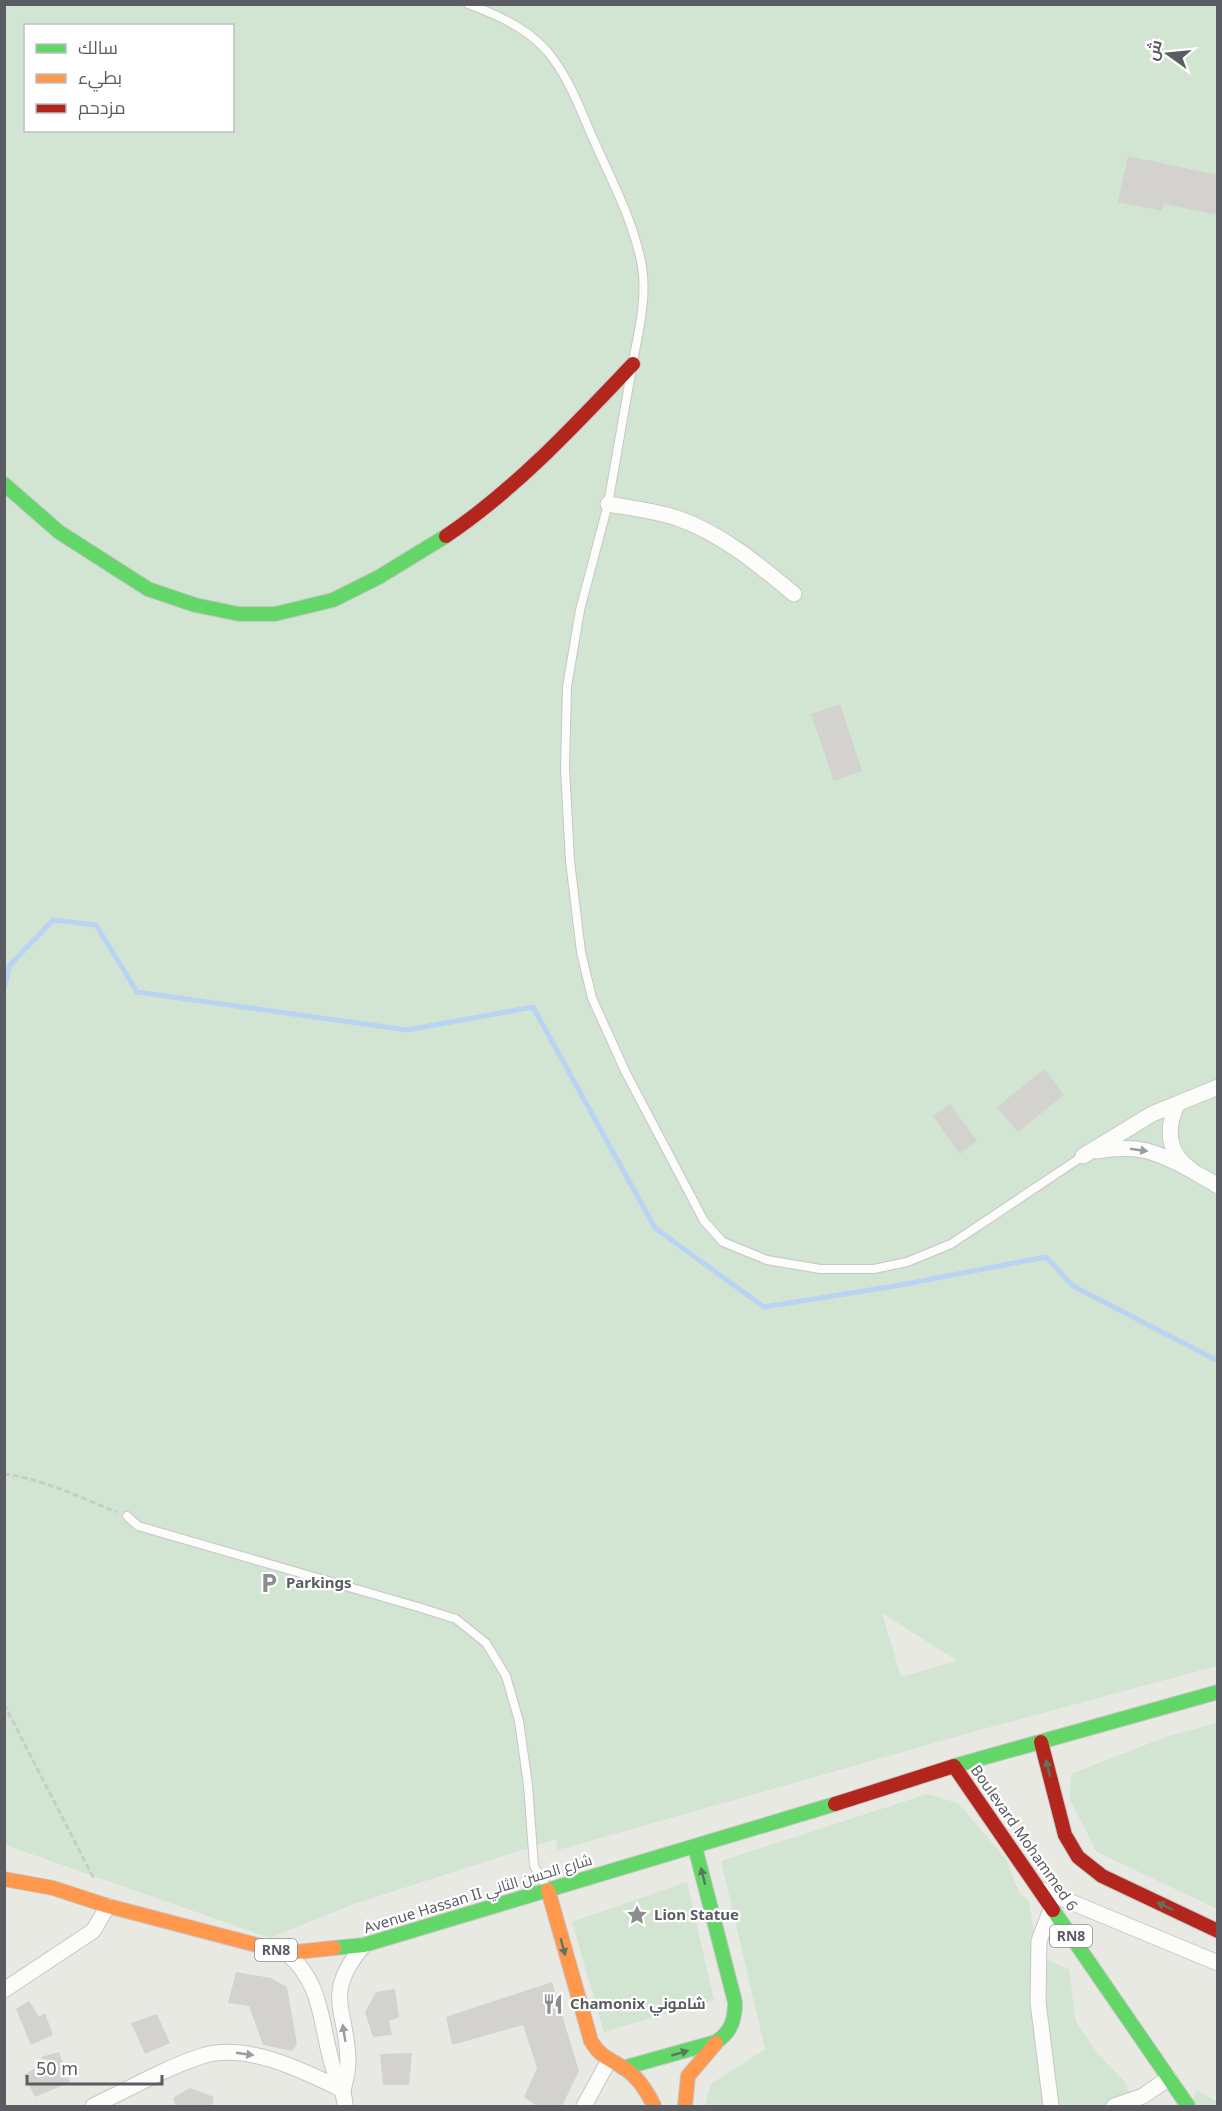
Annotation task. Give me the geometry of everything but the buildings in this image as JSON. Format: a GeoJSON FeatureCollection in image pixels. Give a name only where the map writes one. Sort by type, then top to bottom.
{"type":"FeatureCollection","features":[{"type":"Feature","properties":{"kind":"main road"},"geometry":{"type":"LineString","coordinates":[[4,484],[59,532],[148,589],[195,605],[228,612],[275,614],[333,600],[379,577],[449,534],[497,497],[572,428],[633,364]]}},
{"type":"Feature","properties":{"kind":"main road","name":"Avenue Hassan II شارع الحسن الثاني"},"geometry":{"type":"LineString","coordinates":[[4,1880],[53,1888],[108,1906],[288,1953],[364,1946],[695,1847],[954,1766],[1218,1692]]}},
{"type":"Feature","properties":{"kind":"main road"},"geometry":{"type":"LineString","coordinates":[[1041,1742],[1065,1835],[1078,1857],[1102,1876],[1218,1931]]}},
{"type":"Feature","properties":{"kind":"main road","name":"Boulevard Mohammed 6"},"geometry":{"type":"LineString","coordinates":[[954,1766],[1188,2106]]}},
{"type":"Feature","properties":{"kind":"main road"},"geometry":{"type":"LineString","coordinates":[[623,2068],[716,2042],[725,2037],[735,2019],[735,2002],[695,1847]]}},
{"type":"Feature","properties":{"kind":"main road"},"geometry":{"type":"LineString","coordinates":[[548,1890],[589,2035],[597,2052],[608,2062],[623,2068],[642,2084],[654,2106]]}},
{"type":"Feature","properties":{"kind":"main road"},"geometry":{"type":"LineString","coordinates":[[685,2106],[688,2076],[716,2042]]}},
{"type":"Feature","properties":{"kind":"street"},"geometry":{"type":"LineString","coordinates":[[608,504],[676,518],[708,531],[757,563],[794,594]]}},
{"type":"Feature","properties":{"kind":"street"},"geometry":{"type":"LineString","coordinates":[[1083,1156],[1152,1114],[1217,1088]]}},
{"type":"Feature","properties":{"kind":"street"},"geometry":{"type":"LineString","coordinates":[[1177,1105],[1170,1120],[1170,1140],[1178,1157],[1191,1170]]}},
{"type":"Feature","properties":{"kind":"street"},"geometry":{"type":"LineString","coordinates":[[1083,1156],[1119,1148],[1141,1149],[1162,1154],[1218,1186]]}},
{"type":"Feature","properties":{"kind":"street"},"geometry":{"type":"LineString","coordinates":[[1039,1888],[1218,1964]]}},
{"type":"Feature","properties":{"kind":"street"},"geometry":{"type":"LineString","coordinates":[[4,1990],[93,1931],[108,1906]]}},
{"type":"Feature","properties":{"kind":"street"},"geometry":{"type":"LineString","coordinates":[[1051,2106],[1038,2002],[1039,1941],[1052,1907]]}},
{"type":"Feature","properties":{"kind":"street"},"geometry":{"type":"LineString","coordinates":[[343,2090],[348,2064],[338,2000],[341,1982],[350,1961],[364,1946]]}},
{"type":"Feature","properties":{"kind":"street"},"geometry":{"type":"LineString","coordinates":[[288,1953],[300,1964],[315,1991],[333,2068],[343,2090],[345,2106]]}},
{"type":"Feature","properties":{"kind":"street"},"geometry":{"type":"LineString","coordinates":[[93,2106],[204,2056],[238,2053],[260,2057],[311,2074],[343,2090]]}},
{"type":"Feature","properties":{"kind":"street"},"geometry":{"type":"LineString","coordinates":[[584,2106],[608,2062]]}},
{"type":"Feature","properties":{"kind":"street"},"geometry":{"type":"LineString","coordinates":[[1114,2106],[1143,2096],[1169,2078]]}},
{"type":"Feature","properties":{"kind":"lane"},"geometry":{"type":"LineString","coordinates":[[468,4],[528,33],[547,51],[578,104],[631,224],[642,267],[644,296],[633,364],[608,504],[580,610],[567,687],[565,768],[570,861],[581,952],[592,998],[626,1073],[704,1221],[723,1242],[767,1260],[820,1269],[873,1269],[907,1262],[951,1244],[1083,1156]]}},
{"type":"Feature","properties":{"kind":"lane"},"geometry":{"type":"LineString","coordinates":[[127,1516],[138,1526],[374,1593],[456,1619],[486,1643],[506,1676],[519,1721],[528,1785],[534,1866],[548,1890]]}},
{"type":"Feature","properties":{"kind":"path"},"geometry":{"type":"LineString","coordinates":[[4,1474],[16,1475],[63,1491],[127,1516]]}},
{"type":"Feature","properties":{"kind":"path"},"geometry":{"type":"LineString","coordinates":[[4,1704],[108,1906]]}},
{"type":"Feature","properties":{"kind":"green space"},"geometry":{"type":"Polygon","coordinates":[[[5,5],[1217,5],[1217,1666],[987,1728],[558,1850],[556,1839],[354,1904],[270,1938],[5,1845],[5,5]],[[882,1613],[901,1677],[956,1660],[882,1613]]]}},
{"type":"Feature","properties":{"kind":"green space"},"geometry":{"type":"Polygon","coordinates":[[[1218,1723],[1217,1909],[1097,1852],[1070,1800],[1071,1774],[1168,1736],[1218,1723]]]}},
{"type":"Feature","properties":{"kind":"green space"},"geometry":{"type":"Polygon","coordinates":[[[927,1794],[958,1803],[1006,1859],[1019,1893],[1029,1901],[1037,1952],[1047,1960],[1069,1969],[1076,2022],[1098,2054],[1125,2082],[1133,2106],[705,2106],[711,2084],[765,2049],[721,1861],[927,1794]]]}},
{"type":"Feature","properties":{"kind":"green space"},"geometry":{"type":"Polygon","coordinates":[[[687,1882],[714,2000],[604,2032],[572,1922],[687,1882]]]}},
{"type":"Feature","properties":{"kind":"green space"},"geometry":{"type":"Polygon","coordinates":[[[1197,2090],[1217,2102],[1217,2106],[1190,2106],[1197,2090]]]}},
{"type":"Feature","properties":{"kind":"waterway"},"geometry":{"type":"LineString","coordinates":[[4,989],[10,965],[53,920],[96,925],[137,992],[407,1030],[533,1007],[655,1228],[764,1307],[895,1286],[1046,1257],[1073,1286],[1218,1361]]}},
{"type":"Feature","properties":{"kind":"traffic: fast"},"geometry":{"type":"LineString","coordinates":[[4,484],[59,532],[148,589],[195,605],[239,614],[275,614],[333,600],[379,577],[446,536]]}},
{"type":"Feature","properties":{"kind":"traffic: fast"},"geometry":{"type":"LineString","coordinates":[[954,1766],[1218,1692]]}},
{"type":"Feature","properties":{"kind":"traffic: fast"},"geometry":{"type":"LineString","coordinates":[[334,1948],[364,1945],[835,1804]]}},
{"type":"Feature","properties":{"kind":"traffic: fast"},"geometry":{"type":"LineString","coordinates":[[623,2068],[716,2042],[729,2030],[733,2020],[735,2002],[695,1847]]}},
{"type":"Feature","properties":{"kind":"traffic: fast"},"geometry":{"type":"LineString","coordinates":[[1053,1910],[1188,2106]]}},
{"type":"Feature","properties":{"kind":"traffic: slow"},"geometry":{"type":"LineString","coordinates":[[4,1879],[53,1888],[108,1906],[287,1953],[334,1948]]}},
{"type":"Feature","properties":{"kind":"traffic: slow"},"geometry":{"type":"LineString","coordinates":[[548,1890],[591,2041],[602,2054],[638,2080],[654,2106]]}},
{"type":"Feature","properties":{"kind":"traffic: slow"},"geometry":{"type":"LineString","coordinates":[[685,2106],[688,2076],[716,2043]]}},
{"type":"Feature","properties":{"kind":"traffic: jam"},"geometry":{"type":"LineString","coordinates":[[446,536],[472,518],[521,477],[633,364]]}},
{"type":"Feature","properties":{"kind":"traffic: jam"},"geometry":{"type":"LineString","coordinates":[[1041,1742],[1065,1835],[1078,1857],[1102,1876],[1218,1931]]}},
{"type":"Feature","properties":{"kind":"traffic: jam"},"geometry":{"type":"LineString","coordinates":[[835,1804],[954,1766],[1053,1910]]}},
{"type":"Feature","properties":{"kind":"place","name":"Parkings"},"geometry":{"type":"Point","coordinates":[269,1583]}},
{"type":"Feature","properties":{"kind":"place","name":"Lion Statue"},"geometry":{"type":"Point","coordinates":[637,1915]}},
{"type":"Feature","properties":{"kind":"place","name":"Chamonix شاموني"},"geometry":{"type":"Point","coordinates":[553,2004]}}]}
